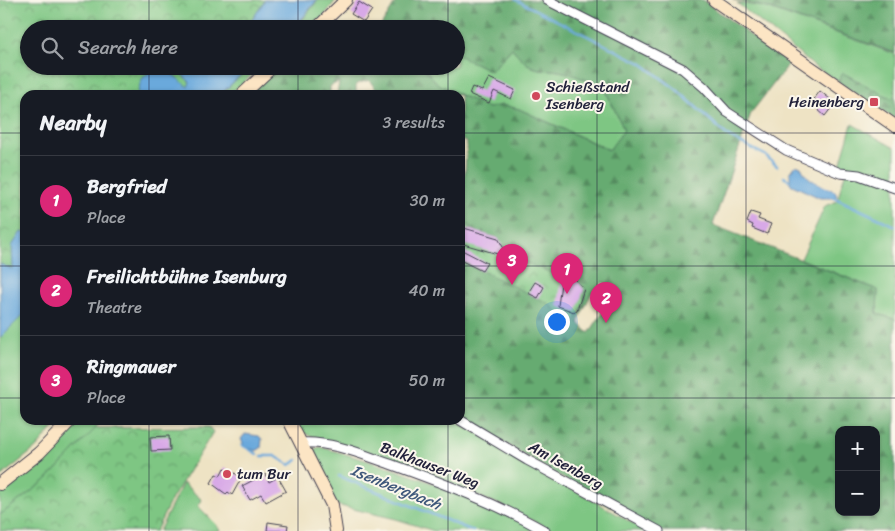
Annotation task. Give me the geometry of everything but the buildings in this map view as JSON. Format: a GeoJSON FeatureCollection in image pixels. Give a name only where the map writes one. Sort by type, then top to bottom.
{"type":"FeatureCollection","features":[{"type":"Feature","properties":{"kind":"main road"},"geometry":{"type":"LineString","coordinates":[[325,20],[346,0]]}},
{"type":"Feature","properties":{"kind":"main road"},"geometry":{"type":"LineString","coordinates":[[714,0],[895,126]]}},
{"type":"Feature","properties":{"kind":"main road"},"geometry":{"type":"LineString","coordinates":[[247,90],[263,75]]}},
{"type":"Feature","properties":{"kind":"main road"},"geometry":{"type":"LineString","coordinates":[[0,484],[39,453],[66,425]]}},
{"type":"Feature","properties":{"kind":"main road"},"geometry":{"type":"LineString","coordinates":[[291,425],[332,505],[336,531]]}},
{"type":"Feature","properties":{"kind":"street"},"geometry":{"type":"LineString","coordinates":[[547,0],[683,69],[704,87],[727,112],[786,150],[840,173],[859,175],[895,188]]}},
{"type":"Feature","properties":{"kind":"street","name":"Am Isenberg"},"geometry":{"type":"LineString","coordinates":[[465,423],[547,471],[659,531]]}},
{"type":"Feature","properties":{"kind":"street","name":"Balkhauser Weg"},"geometry":{"type":"LineString","coordinates":[[300,443],[317,442],[357,453],[432,479],[506,509],[545,531]]}},
{"type":"Feature","properties":{"kind":"green space"},"geometry":{"type":"Polygon","coordinates":[[[0,0],[272,0],[255,20],[20,20],[20,75],[203,75],[189,90],[20,90],[20,263],[0,282],[0,0]]]}},
{"type":"Feature","properties":{"kind":"green space"},"geometry":{"type":"Polygon","coordinates":[[[318,0],[336,0],[319,20],[302,20],[318,0]]]}},
{"type":"Feature","properties":{"kind":"green space"},"geometry":{"type":"Polygon","coordinates":[[[397,0],[703,0],[789,64],[751,113],[713,225],[878,290],[877,314],[895,319],[895,531],[651,531],[465,420],[465,262],[549,303],[573,324],[582,308],[585,296],[581,286],[569,272],[563,278],[527,264],[482,234],[465,227],[467,142],[465,141],[465,97],[488,108],[502,105],[519,109],[609,150],[624,130],[604,87],[571,74],[533,67],[520,58],[512,48],[491,71],[465,58],[465,20],[385,20],[397,0]],[[603,282],[591,294],[578,322],[589,333],[617,291],[603,282]]]}},
{"type":"Feature","properties":{"kind":"green space"},"geometry":{"type":"Polygon","coordinates":[[[733,0],[895,0],[895,53],[765,7],[733,0]]]}},
{"type":"Feature","properties":{"kind":"green space"},"geometry":{"type":"Polygon","coordinates":[[[737,3],[764,7],[895,54],[895,98],[891,98],[844,74],[838,81],[815,67],[737,3]]]}},
{"type":"Feature","properties":{"kind":"green space","name":"Schießstand Isenberg"},"geometry":{"type":"Polygon","coordinates":[[[512,48],[520,58],[533,67],[571,74],[604,87],[624,130],[610,150],[519,109],[502,105],[488,108],[465,97],[465,90],[450,90],[438,84],[430,75],[465,75],[465,58],[491,71],[512,48]]]}},
{"type":"Feature","properties":{"kind":"green space"},"geometry":{"type":"Polygon","coordinates":[[[843,73],[890,98],[895,97],[895,119],[838,82],[843,73]]]}},
{"type":"Feature","properties":{"kind":"green space"},"geometry":{"type":"Polygon","coordinates":[[[241,75],[252,75],[235,90],[225,90],[241,75]]]}},
{"type":"Feature","properties":{"kind":"green space"},"geometry":{"type":"Polygon","coordinates":[[[269,75],[430,75],[438,84],[450,90],[376,90],[369,80],[356,84],[356,90],[338,90],[339,82],[330,86],[330,90],[253,90],[269,75]]]}},
{"type":"Feature","properties":{"kind":"green space"},"geometry":{"type":"Polygon","coordinates":[[[852,124],[895,148],[895,319],[877,314],[878,290],[801,259],[825,206],[837,201],[847,167],[840,165],[852,124]]]}},
{"type":"Feature","properties":{"kind":"green space"},"geometry":{"type":"Polygon","coordinates":[[[467,225],[471,226],[470,230],[482,234],[483,230],[484,234],[498,238],[509,253],[526,263],[563,278],[565,273],[569,271],[584,291],[584,302],[573,324],[548,303],[465,262],[465,227],[467,225]]]}},
{"type":"Feature","properties":{"kind":"green space"},"geometry":{"type":"Polygon","coordinates":[[[20,318],[20,425],[56,425],[36,448],[0,477],[0,338],[20,318]]]}},
{"type":"Feature","properties":{"kind":"green space"},"geometry":{"type":"Polygon","coordinates":[[[72,425],[97,425],[45,481],[0,515],[0,494],[48,455],[72,425]]]}},
{"type":"Feature","properties":{"kind":"green space"},"geometry":{"type":"Polygon","coordinates":[[[296,425],[464,425],[646,531],[554,531],[506,507],[359,450],[308,435],[298,430],[296,425]]]}},
{"type":"Feature","properties":{"kind":"green space"},"geometry":{"type":"Polygon","coordinates":[[[209,427],[213,432],[170,502],[156,531],[0,531],[0,515],[45,481],[96,428],[209,427]]]}},
{"type":"Feature","properties":{"kind":"green space"},"geometry":{"type":"Polygon","coordinates":[[[320,447],[432,483],[487,506],[539,531],[434,531],[396,519],[336,505],[314,460],[312,450],[320,447]]]}},
{"type":"Feature","properties":{"kind":"green space"},"geometry":{"type":"Polygon","coordinates":[[[183,483],[202,500],[198,506],[216,524],[220,531],[159,531],[183,483]]]}},
{"type":"Feature","properties":{"kind":"water"},"geometry":{"type":"Polygon","coordinates":[[[265,0],[317,0],[301,20],[252,20],[265,0]]]}},
{"type":"Feature","properties":{"kind":"water"},"geometry":{"type":"Polygon","coordinates":[[[146,75],[173,75],[188,87],[190,82],[182,75],[241,75],[225,90],[138,90],[146,75]]]}},
{"type":"Feature","properties":{"kind":"water"},"geometry":{"type":"Polygon","coordinates":[[[796,165],[801,167],[811,179],[835,191],[837,195],[835,198],[820,198],[790,184],[790,173],[796,165]]]}},
{"type":"Feature","properties":{"kind":"water"},"geometry":{"type":"Polygon","coordinates":[[[20,234],[20,318],[0,338],[0,264],[13,269],[12,246],[20,234]]]}},
{"type":"Feature","properties":{"kind":"water"},"geometry":{"type":"Polygon","coordinates":[[[245,434],[259,436],[262,439],[261,448],[256,451],[244,446],[241,439],[245,434]]]}},
{"type":"Feature","properties":{"kind":"waterway"},"geometry":{"type":"LineString","coordinates":[[516,0],[641,63],[676,89],[729,137],[765,155],[777,166]]}},
{"type":"Feature","properties":{"kind":"waterway"},"geometry":{"type":"LineString","coordinates":[[784,177],[789,180]]}},
{"type":"Feature","properties":{"kind":"waterway"},"geometry":{"type":"LineString","coordinates":[[835,198],[895,226]]}},
{"type":"Feature","properties":{"kind":"waterway","name":"Isenbergbach"},"geometry":{"type":"LineString","coordinates":[[242,445],[257,454]]}},
{"type":"Feature","properties":{"kind":"waterway","name":"Isenbergbach"},"geometry":{"type":"LineString","coordinates":[[262,456],[275,456],[290,465],[297,460]]}},
{"type":"Feature","properties":{"kind":"waterway","name":"Isenbergbach"},"geometry":{"type":"LineString","coordinates":[[339,476],[473,531]]}},
{"type":"Feature","properties":{"kind":"place","name":"Schießstand Isenberg"},"geometry":{"type":"Point","coordinates":[536,96]}},
{"type":"Feature","properties":{"kind":"place","name":"Heinenberg"},"geometry":{"type":"Point","coordinates":[874,102]}},
{"type":"Feature","properties":{"kind":"place","name":"Ringmauer"},"geometry":{"type":"Point","coordinates":[512,285]}},
{"type":"Feature","properties":{"kind":"place","name":"Bergfried"},"geometry":{"type":"Point","coordinates":[567,294]}},
{"type":"Feature","properties":{"kind":"place","name":"Freilichtbühne Isenburg"},"geometry":{"type":"Point","coordinates":[606,323]}},
{"type":"Feature","properties":{"kind":"place","name":"tum Bur"},"geometry":{"type":"Point","coordinates":[227,474]}}]}
